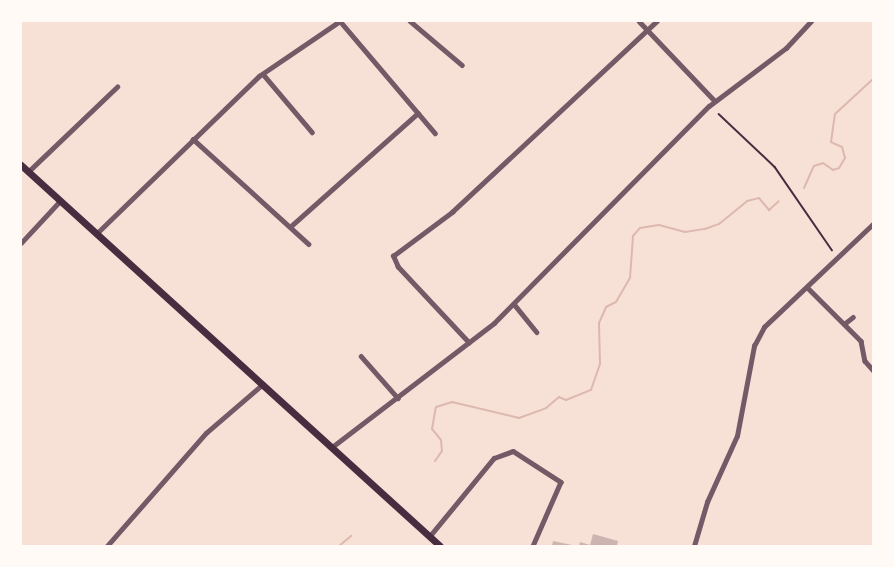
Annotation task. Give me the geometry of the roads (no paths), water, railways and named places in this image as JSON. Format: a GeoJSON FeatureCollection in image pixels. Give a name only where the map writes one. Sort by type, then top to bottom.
{"type":"FeatureCollection","features":[{"type":"Feature","properties":{"kind":"main road"},"geometry":{"type":"LineString","coordinates":[[21,165],[440,546]]}},
{"type":"Feature","properties":{"kind":"street"},"geometry":{"type":"LineString","coordinates":[[96,234],[263,74],[340,21],[435,133]]}},
{"type":"Feature","properties":{"kind":"street"},"geometry":{"type":"LineString","coordinates":[[410,21],[462,65]]}},
{"type":"Feature","properties":{"kind":"street"},"geometry":{"type":"LineString","coordinates":[[639,21],[714,101]]}},
{"type":"Feature","properties":{"kind":"street"},"geometry":{"type":"LineString","coordinates":[[470,343],[398,267],[393,255],[452,212],[657,21]]}},
{"type":"Feature","properties":{"kind":"street"},"geometry":{"type":"LineString","coordinates":[[332,447],[470,343],[514,304],[714,101],[786,48],[811,21]]}},
{"type":"Feature","properties":{"kind":"street"},"geometry":{"type":"LineString","coordinates":[[263,74],[312,132]]}},
{"type":"Feature","properties":{"kind":"street"},"geometry":{"type":"LineString","coordinates":[[28,171],[117,87]]}},
{"type":"Feature","properties":{"kind":"street"},"geometry":{"type":"LineString","coordinates":[[290,227],[418,113]]}},
{"type":"Feature","properties":{"kind":"street"},"geometry":{"type":"LineString","coordinates":[[193,139],[309,244]]}},
{"type":"Feature","properties":{"kind":"street"},"geometry":{"type":"LineString","coordinates":[[21,243],[60,201]]}},
{"type":"Feature","properties":{"kind":"street"},"geometry":{"type":"LineString","coordinates":[[694,546],[707,502],[736,436],[754,346],[773,316],[808,288],[873,224]]}},
{"type":"Feature","properties":{"kind":"street"},"geometry":{"type":"LineString","coordinates":[[808,288],[861,341],[865,361],[873,370]]}},
{"type":"Feature","properties":{"kind":"street"},"geometry":{"type":"LineString","coordinates":[[514,304],[537,332]]}},
{"type":"Feature","properties":{"kind":"street"},"geometry":{"type":"LineString","coordinates":[[844,324],[853,316]]}},
{"type":"Feature","properties":{"kind":"street"},"geometry":{"type":"LineString","coordinates":[[361,356],[398,398]]}},
{"type":"Feature","properties":{"kind":"street"},"geometry":{"type":"LineString","coordinates":[[107,546],[206,433],[263,384]]}},
{"type":"Feature","properties":{"kind":"street"},"geometry":{"type":"LineString","coordinates":[[429,537],[494,458],[513,451],[561,482],[533,546]]}},
{"type":"Feature","properties":{"kind":"waterway"},"geometry":{"type":"LineString","coordinates":[[804,188],[814,166],[823,163],[833,170],[839,168],[845,158],[842,147],[831,142],[835,114],[873,79]]}},
{"type":"Feature","properties":{"kind":"waterway"},"geometry":{"type":"LineString","coordinates":[[435,461],[442,451],[441,440],[432,429],[436,407],[452,402],[519,418],[546,408],[559,397],[566,400],[591,390],[600,364],[599,323],[606,307],[616,302],[630,278],[633,236],[640,228],[659,225],[685,232],[705,229],[719,224],[747,201],[759,198],[769,210],[779,201]]}},
{"type":"Feature","properties":{"kind":"waterway"},"geometry":{"type":"LineString","coordinates":[[339,546],[351,536]]}}]}
